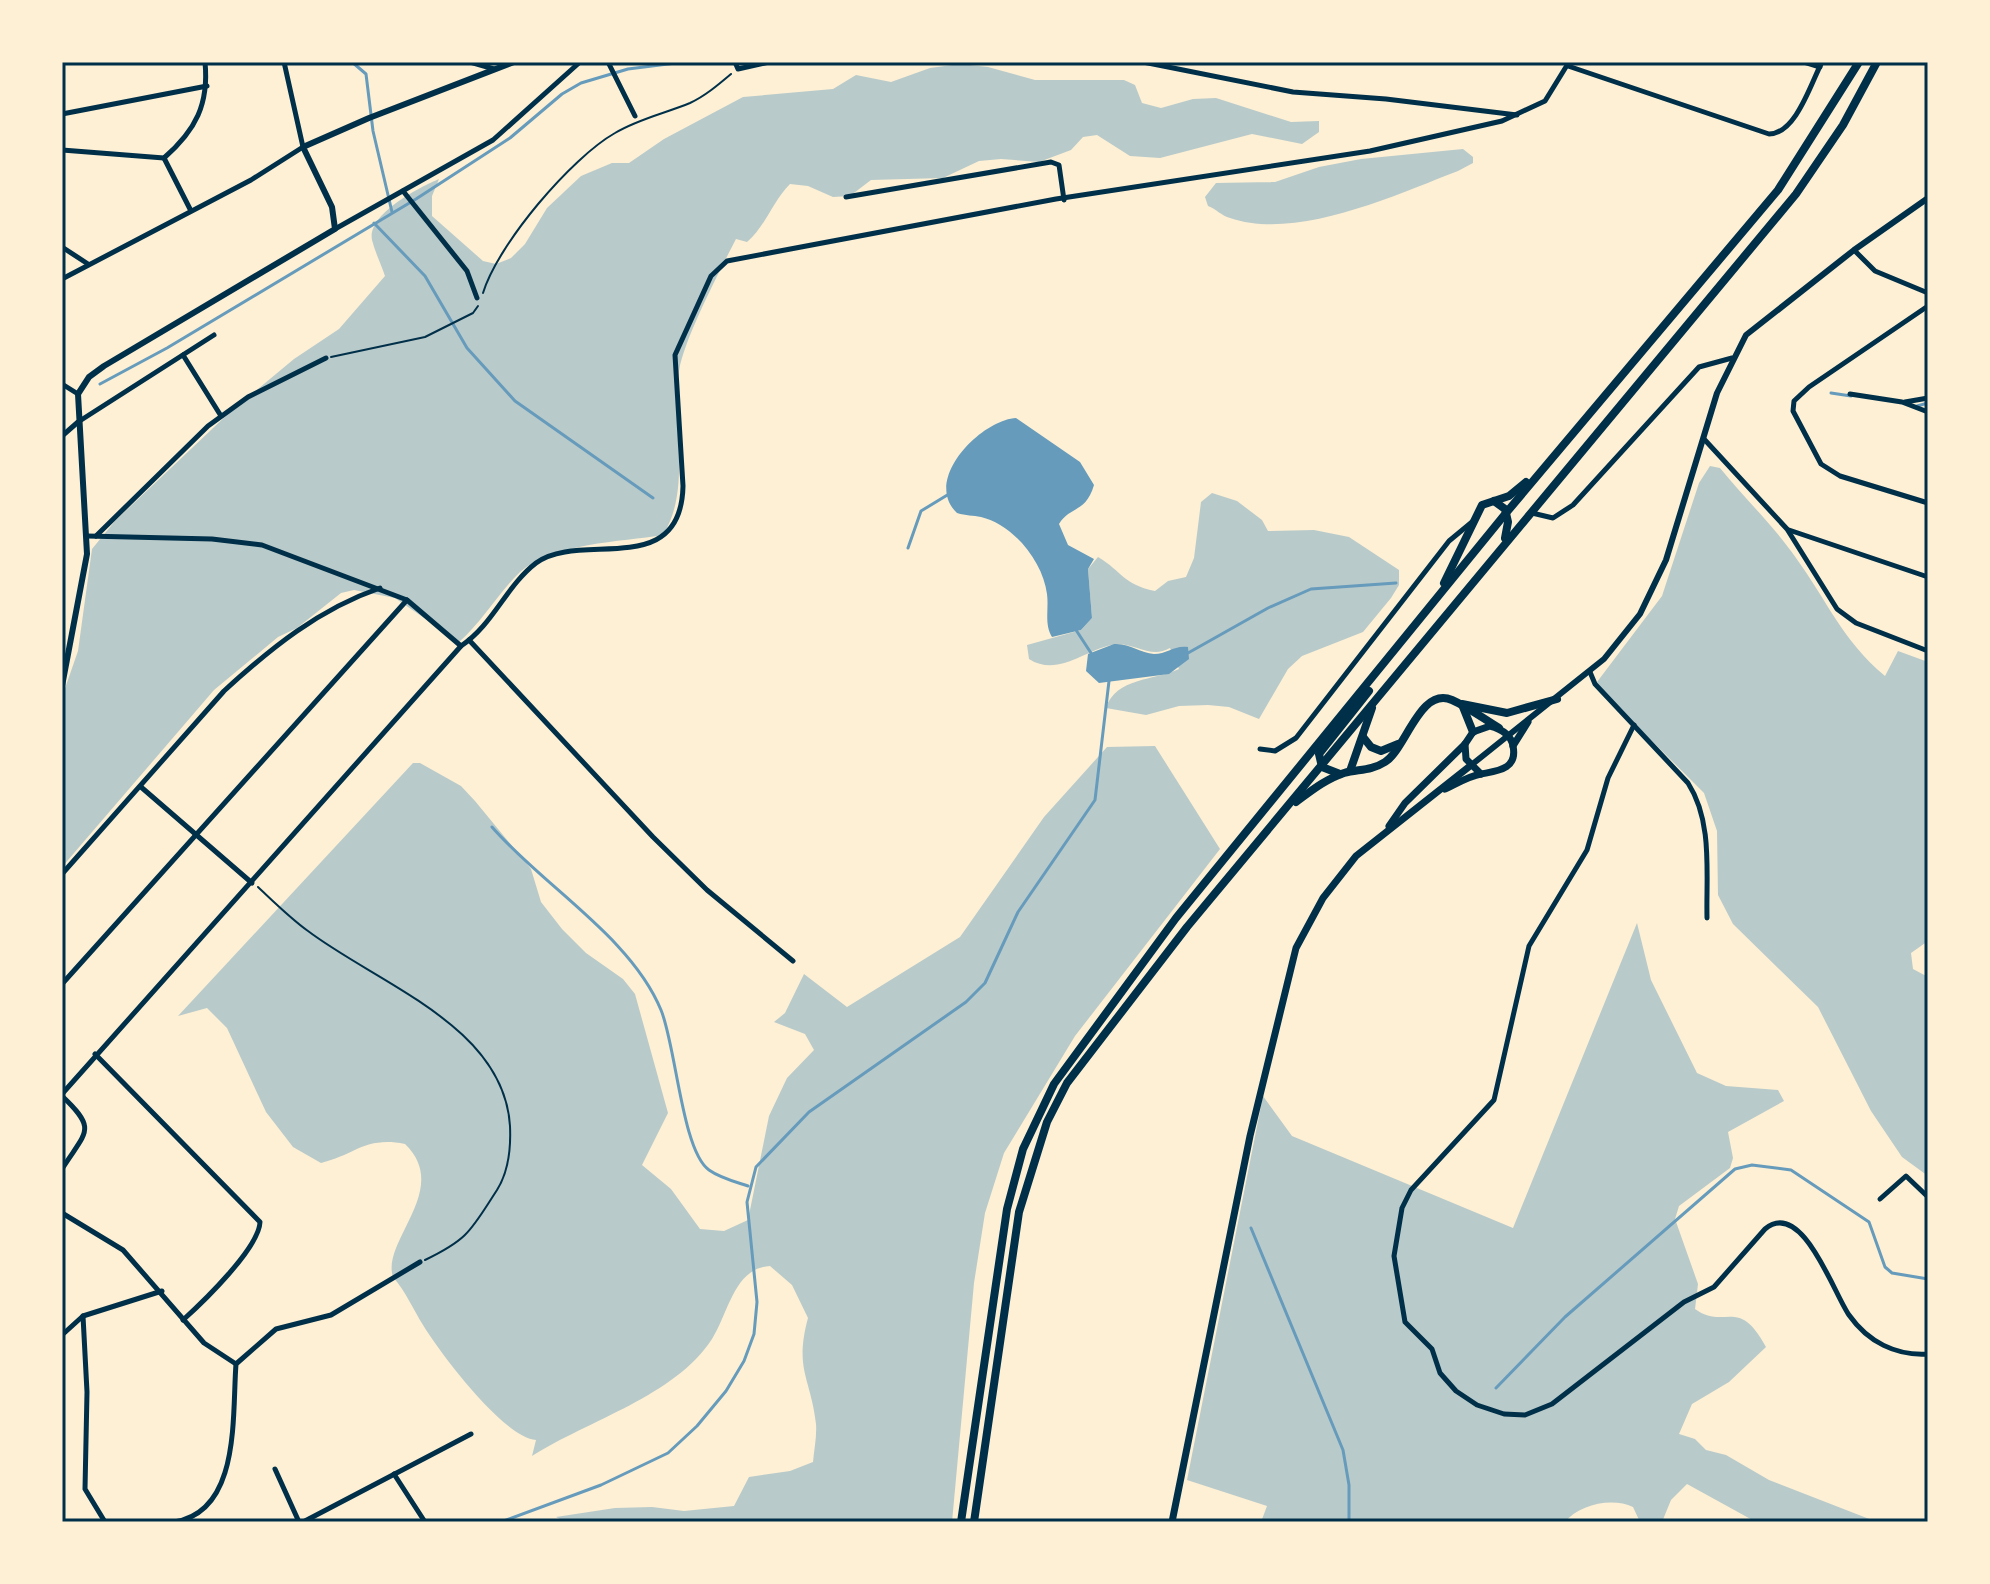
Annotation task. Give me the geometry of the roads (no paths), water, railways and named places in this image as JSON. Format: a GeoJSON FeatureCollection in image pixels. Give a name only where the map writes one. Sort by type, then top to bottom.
{"type":"FeatureCollection","features":[{"type":"Feature","properties":{"kind":"highway"},"geometry":{"type":"LineString","coordinates":[[961,1522],[1007,1209],[1019,1162],[1041,1109],[1074,1053],[1176,918],[1430,606],[1778,190],[1859,62]]}},
{"type":"Feature","properties":{"kind":"highway"},"geometry":{"type":"LineString","coordinates":[[974,1522],[1012,1252],[1033,1162],[1047,1122],[1067,1083],[1187,927],[1796,194],[1843,125],[1877,62]]}},
{"type":"Feature","properties":{"kind":"highway"},"geometry":{"type":"LineString","coordinates":[[1430,606],[1482,505],[1514,492],[1553,457]]}},
{"type":"Feature","properties":{"kind":"highway"},"geometry":{"type":"LineString","coordinates":[[1494,501],[1504,506],[1506,513],[1508,522],[1504,543]]}},
{"type":"Feature","properties":{"kind":"highway"},"geometry":{"type":"LineString","coordinates":[[1322,767],[1319,754],[1380,676],[1385,662]]}},
{"type":"Feature","properties":{"kind":"highway"},"geometry":{"type":"LineString","coordinates":[[1286,809],[1340,774],[1365,771],[1384,763],[1429,703],[1448,698],[1499,728]]}},
{"type":"Feature","properties":{"kind":"highway"},"geometry":{"type":"LineString","coordinates":[[1459,705],[1507,713],[1557,699]]}},
{"type":"Feature","properties":{"kind":"highway"},"geometry":{"type":"LineString","coordinates":[[1350,771],[1374,703]]}},
{"type":"Feature","properties":{"kind":"highway"},"geometry":{"type":"LineString","coordinates":[[1459,705],[1473,732]]}},
{"type":"Feature","properties":{"kind":"highway"},"geometry":{"type":"LineString","coordinates":[[1363,737],[1371,747],[1381,751],[1402,742]]}},
{"type":"Feature","properties":{"kind":"highway"},"geometry":{"type":"LineString","coordinates":[[1322,767],[1340,774]]}},
{"type":"Feature","properties":{"kind":"main road"},"geometry":{"type":"LineString","coordinates":[[1432,795],[1508,766],[1513,746],[1528,722]]}},
{"type":"Feature","properties":{"kind":"main road"},"geometry":{"type":"LineString","coordinates":[[1385,833],[1405,803],[1465,744],[1473,732],[1481,727],[1499,728],[1509,736],[1513,746]]}},
{"type":"Feature","properties":{"kind":"main road"},"geometry":{"type":"LineString","coordinates":[[1465,744],[1470,766],[1481,774]]}},
{"type":"Feature","properties":{"kind":"main road"},"geometry":{"type":"LineString","coordinates":[[1172,1522],[1250,1136],[1291,963],[1303,931],[1323,898],[1356,856],[1470,766]]}},
{"type":"Feature","properties":{"kind":"street"},"geometry":{"type":"LineString","coordinates":[[62,150],[164,158],[183,141],[198,120],[207,86],[205,62]]}},
{"type":"Feature","properties":{"kind":"street"},"geometry":{"type":"LineString","coordinates":[[284,62],[303,147],[332,207],[335,229]]}},
{"type":"Feature","properties":{"kind":"street"},"geometry":{"type":"LineString","coordinates":[[470,62],[495,69]]}},
{"type":"Feature","properties":{"kind":"street"},"geometry":{"type":"LineString","coordinates":[[62,279],[190,209],[251,180],[303,147],[514,62]]}},
{"type":"Feature","properties":{"kind":"street"},"geometry":{"type":"LineString","coordinates":[[62,686],[91,536],[78,422],[78,394],[89,377],[335,229],[508,130],[580,62]]}},
{"type":"Feature","properties":{"kind":"street"},"geometry":{"type":"LineString","coordinates":[[608,62],[635,116]]}},
{"type":"Feature","properties":{"kind":"street"},"geometry":{"type":"LineString","coordinates":[[736,66],[769,62]]}},
{"type":"Feature","properties":{"kind":"street"},"geometry":{"type":"LineString","coordinates":[[1143,62],[1293,92],[1401,100],[1518,115]]}},
{"type":"Feature","properties":{"kind":"street"},"geometry":{"type":"LineString","coordinates":[[62,1169],[84,1133],[85,1118],[62,1095],[95,1054],[252,883],[539,560],[650,543],[673,526],[683,500],[675,355],[718,267],[750,255],[1370,151],[1518,115],[1545,101],[1568,64],[1769,134],[1777,134],[1788,126],[1821,64],[1804,62]]}},
{"type":"Feature","properties":{"kind":"street"},"geometry":{"type":"LineString","coordinates":[[62,114],[207,86]]}},
{"type":"Feature","properties":{"kind":"street"},"geometry":{"type":"LineString","coordinates":[[164,158],[190,209]]}},
{"type":"Feature","properties":{"kind":"street"},"geometry":{"type":"LineString","coordinates":[[846,197],[1051,162],[1059,165],[1062,172],[1064,200]]}},
{"type":"Feature","properties":{"kind":"street"},"geometry":{"type":"LineString","coordinates":[[403,191],[467,271],[477,298]]}},
{"type":"Feature","properties":{"kind":"street"},"geometry":{"type":"LineString","coordinates":[[1470,766],[1590,672],[1622,640],[1654,589],[1732,358],[1759,322],[1928,198]]}},
{"type":"Feature","properties":{"kind":"street"},"geometry":{"type":"LineString","coordinates":[[62,247],[89,264]]}},
{"type":"Feature","properties":{"kind":"street"},"geometry":{"type":"LineString","coordinates":[[1854,250],[1875,271],[1928,293]]}},
{"type":"Feature","properties":{"kind":"street"},"geometry":{"type":"LineString","coordinates":[[1928,306],[1799,395],[1793,406],[1795,417],[1816,457],[1829,471],[1928,503]]}},
{"type":"Feature","properties":{"kind":"street"},"geometry":{"type":"LineString","coordinates":[[62,436],[78,422],[214,335]]}},
{"type":"Feature","properties":{"kind":"street"},"geometry":{"type":"LineString","coordinates":[[183,355],[221,416]]}},
{"type":"Feature","properties":{"kind":"street"},"geometry":{"type":"LineString","coordinates":[[91,536],[221,416],[248,397],[326,358]]}},
{"type":"Feature","properties":{"kind":"street"},"geometry":{"type":"LineString","coordinates":[[1530,513],[1553,518],[1573,505],[1699,367],[1732,358]]}},
{"type":"Feature","properties":{"kind":"street"},"geometry":{"type":"LineString","coordinates":[[62,384],[78,394]]}},
{"type":"Feature","properties":{"kind":"street"},"geometry":{"type":"LineString","coordinates":[[1850,394],[1902,402],[1928,412]]}},
{"type":"Feature","properties":{"kind":"street"},"geometry":{"type":"LineString","coordinates":[[1902,402],[1928,398]]}},
{"type":"Feature","properties":{"kind":"street"},"geometry":{"type":"LineString","coordinates":[[1704,439],[1787,529],[1830,599],[1845,615],[1928,651]]}},
{"type":"Feature","properties":{"kind":"street"},"geometry":{"type":"LineString","coordinates":[[1260,749],[1275,751],[1296,738],[1449,541],[1473,521]]}},
{"type":"Feature","properties":{"kind":"street"},"geometry":{"type":"LineString","coordinates":[[1787,529],[1928,577]]}},
{"type":"Feature","properties":{"kind":"street"},"geometry":{"type":"LineString","coordinates":[[91,536],[243,541],[281,551],[407,600],[461,646]]}},
{"type":"Feature","properties":{"kind":"street"},"geometry":{"type":"LineString","coordinates":[[1449,541],[1462,546]]}},
{"type":"Feature","properties":{"kind":"street"},"geometry":{"type":"LineString","coordinates":[[62,874],[224,691],[252,665],[324,612],[380,588]]}},
{"type":"Feature","properties":{"kind":"street"},"geometry":{"type":"LineString","coordinates":[[62,984],[407,600]]}},
{"type":"Feature","properties":{"kind":"street"},"geometry":{"type":"LineString","coordinates":[[469,640],[653,837],[707,890],[793,961]]}},
{"type":"Feature","properties":{"kind":"street"},"geometry":{"type":"LineString","coordinates":[[1590,672],[1595,684],[1688,783],[1699,801],[1704,825],[1707,918]]}},
{"type":"Feature","properties":{"kind":"street"},"geometry":{"type":"LineString","coordinates":[[1634,725],[1608,778],[1587,850],[1529,946],[1494,1100],[1411,1190],[1402,1208],[1394,1256],[1405,1322],[1432,1349],[1440,1373],[1456,1391],[1477,1405],[1504,1414],[1525,1415],[1552,1404],[1684,1302],[1714,1287],[1771,1223],[1780,1223],[1802,1233],[1849,1315],[1880,1344],[1902,1354],[1928,1354]]}},
{"type":"Feature","properties":{"kind":"street"},"geometry":{"type":"LineString","coordinates":[[141,787],[252,883]]}},
{"type":"Feature","properties":{"kind":"street"},"geometry":{"type":"LineString","coordinates":[[95,1054],[260,1222],[255,1237],[228,1272],[183,1320]]}},
{"type":"Feature","properties":{"kind":"street"},"geometry":{"type":"LineString","coordinates":[[1880,1199],[1906,1176],[1913,1179],[1928,1197]]}},
{"type":"Feature","properties":{"kind":"street"},"geometry":{"type":"LineString","coordinates":[[62,1213],[115,1244],[162,1291],[204,1343],[236,1364]]}},
{"type":"Feature","properties":{"kind":"street"},"geometry":{"type":"LineString","coordinates":[[174,1522],[190,1518],[209,1503],[223,1482],[236,1364],[273,1331],[331,1315],[420,1262]]}},
{"type":"Feature","properties":{"kind":"street"},"geometry":{"type":"LineString","coordinates":[[62,1334],[83,1316],[162,1291]]}},
{"type":"Feature","properties":{"kind":"street"},"geometry":{"type":"LineString","coordinates":[[83,1316],[87,1392],[85,1489],[91,1504],[105,1522]]}},
{"type":"Feature","properties":{"kind":"street"},"geometry":{"type":"LineString","coordinates":[[275,1469],[301,1522],[471,1434]]}},
{"type":"Feature","properties":{"kind":"street"},"geometry":{"type":"LineString","coordinates":[[394,1474],[425,1522]]}},
{"type":"Feature","properties":{"kind":"water"},"geometry":{"type":"Polygon","coordinates":[[[1016,418],[1080,462],[1094,485],[1087,500],[1059,524],[1068,545],[1094,559],[1088,569],[1092,618],[1081,630],[1052,637],[1048,627],[1044,582],[1025,546],[993,521],[957,513],[948,500],[947,485],[951,469],[960,454],[987,429],[1016,418]]]}},
{"type":"Feature","properties":{"kind":"water"},"geometry":{"type":"Polygon","coordinates":[[[1114,644],[1154,654],[1188,647],[1189,659],[1169,674],[1099,683],[1086,671],[1088,654],[1114,644]]]}},
{"type":"Feature","properties":{"kind":"waterway"},"geometry":{"type":"LineString","coordinates":[[352,62],[366,74],[373,131],[392,212]]}},
{"type":"Feature","properties":{"kind":"waterway"},"geometry":{"type":"LineString","coordinates":[[100,384],[167,348],[416,199],[510,138],[562,94],[581,83],[628,69],[684,62]]}},
{"type":"Feature","properties":{"kind":"waterway"},"geometry":{"type":"LineString","coordinates":[[374,223],[425,276],[467,348],[515,401],[653,498]]}},
{"type":"Feature","properties":{"kind":"waterway"},"geometry":{"type":"LineString","coordinates":[[1831,393],[1851,396]]}},
{"type":"Feature","properties":{"kind":"waterway"},"geometry":{"type":"LineString","coordinates":[[1917,406],[1928,403]]}},
{"type":"Feature","properties":{"kind":"waterway"},"geometry":{"type":"LineString","coordinates":[[908,548],[921,511],[949,494]]}},
{"type":"Feature","properties":{"kind":"waterway"},"geometry":{"type":"LineString","coordinates":[[1188,653],[1268,608],[1311,589],[1396,583]]}},
{"type":"Feature","properties":{"kind":"waterway"},"geometry":{"type":"LineString","coordinates":[[1076,630],[1091,653]]}},
{"type":"Feature","properties":{"kind":"waterway"},"geometry":{"type":"LineString","coordinates":[[501,1522],[601,1485],[668,1453],[697,1426],[726,1391],[744,1361],[754,1334],[757,1302],[747,1202],[756,1167],[809,1112],[966,1002],[985,983],[1018,912],[1095,800],[1109,681]]}},
{"type":"Feature","properties":{"kind":"waterway"},"geometry":{"type":"LineString","coordinates":[[492,827],[608,936],[647,984],[666,1026],[686,1121],[700,1159],[713,1173],[748,1186]]}},
{"type":"Feature","properties":{"kind":"waterway"},"geometry":{"type":"LineString","coordinates":[[1496,1388],[1565,1317],[1735,1169],[1752,1165],[1791,1170],[1869,1222],[1885,1267],[1892,1273],[1928,1279]]}},
{"type":"Feature","properties":{"kind":"waterway"},"geometry":{"type":"LineString","coordinates":[[1251,1228],[1343,1450],[1349,1485],[1349,1522]]}}]}
